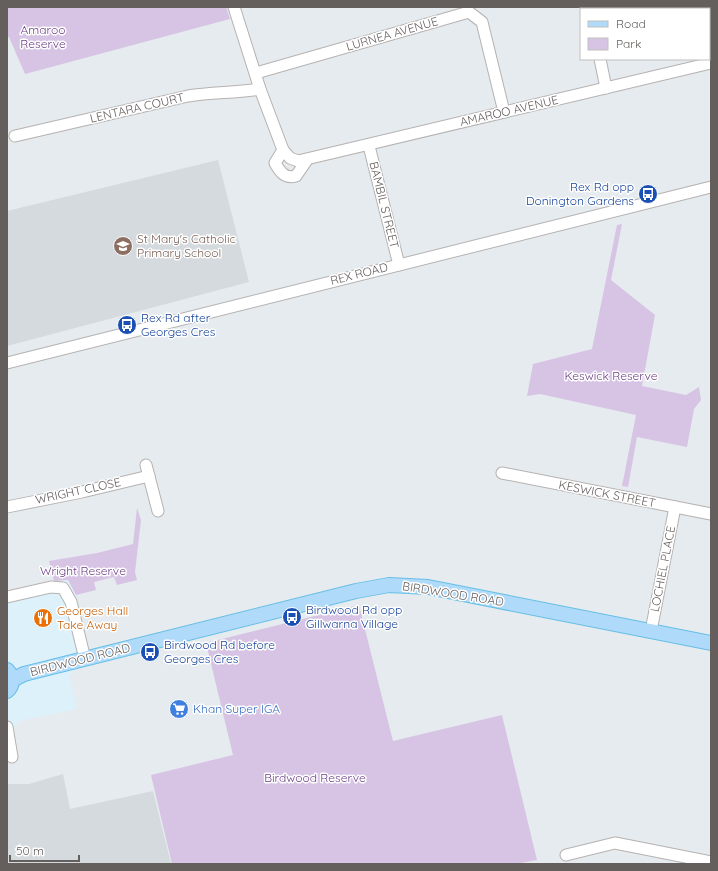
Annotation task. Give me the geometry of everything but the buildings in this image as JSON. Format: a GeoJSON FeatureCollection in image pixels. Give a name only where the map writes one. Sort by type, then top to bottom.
{"type":"FeatureCollection","features":[{"type":"Feature","properties":{"kind":"main road","name":"BIRDWOOD ROAD"},"geometry":{"type":"LineString","coordinates":[[9,680],[24,674],[356,591],[390,585],[428,587],[711,643]]}},
{"type":"Feature","properties":{"kind":"street"},"geometry":{"type":"LineString","coordinates":[[234,7],[260,89],[283,150],[275,163],[280,173],[290,178],[296,176],[307,160]]}},
{"type":"Feature","properties":{"kind":"street","name":"LURNEA AVENUE"},"geometry":{"type":"LineString","coordinates":[[256,73],[469,12],[482,22],[504,112]]}},
{"type":"Feature","properties":{"kind":"street"},"geometry":{"type":"LineString","coordinates":[[600,60],[606,88]]}},
{"type":"Feature","properties":{"kind":"street","name":"AMAROO AVENUE"},"geometry":{"type":"LineString","coordinates":[[283,150],[294,160],[307,160],[708,62]]}},
{"type":"Feature","properties":{"kind":"street","name":"LENTARA COURT"},"geometry":{"type":"LineString","coordinates":[[15,136],[188,96],[214,92],[239,93],[260,89]]}},
{"type":"Feature","properties":{"kind":"street","name":"BAMBIL STREET"},"geometry":{"type":"LineString","coordinates":[[369,146],[399,265]]}},
{"type":"Feature","properties":{"kind":"street","name":"REX ROAD"},"geometry":{"type":"LineString","coordinates":[[7,363],[711,187]]}},
{"type":"Feature","properties":{"kind":"street","name":"WRIGHT CLOSE"},"geometry":{"type":"LineString","coordinates":[[7,507],[82,492],[148,471],[158,511]]}},
{"type":"Feature","properties":{"kind":"street","name":"KESWICK STREET"},"geometry":{"type":"LineString","coordinates":[[502,473],[711,514]]}},
{"type":"Feature","properties":{"kind":"street","name":"LOCHIEL PLACE"},"geometry":{"type":"LineString","coordinates":[[651,631],[675,507]]}},
{"type":"Feature","properties":{"kind":"street"},"geometry":{"type":"LineString","coordinates":[[7,597],[51,587],[63,588],[71,602],[85,659]]}},
{"type":"Feature","properties":{"kind":"street"},"geometry":{"type":"LineString","coordinates":[[7,727],[12,756]]}},
{"type":"Feature","properties":{"kind":"street"},"geometry":{"type":"LineString","coordinates":[[566,855],[615,843],[711,862]]}},
{"type":"Feature","properties":{"kind":"shaded area","name":"St Mary's Catholic Primary School"},"geometry":{"type":"Polygon","coordinates":[[[218,160],[249,282],[7,346],[7,211],[218,160]]]}},
{"type":"Feature","properties":{"kind":"shaded area"},"geometry":{"type":"Polygon","coordinates":[[[61,579],[71,582],[76,595],[90,651],[69,676],[77,709],[19,721],[7,738],[7,593],[61,579]]]}},
{"type":"Feature","properties":{"kind":"shaded area"},"geometry":{"type":"Polygon","coordinates":[[[63,774],[70,809],[153,791],[171,864],[7,864],[7,784],[29,784],[63,774]]]}},
{"type":"Feature","properties":{"kind":"green space","name":"Amaroo Reserve"},"geometry":{"type":"Polygon","coordinates":[[[7,7],[226,7],[230,19],[25,74],[9,37],[7,37],[7,7]]]}},
{"type":"Feature","properties":{"kind":"green space","name":"Keswick Reserve"},"geometry":{"type":"Polygon","coordinates":[[[622,224],[611,280],[655,315],[642,386],[686,395],[699,387],[701,400],[694,409],[687,447],[637,437],[628,487],[622,486],[636,415],[540,394],[527,396],[533,364],[592,349],[617,225],[622,224]]]}},
{"type":"Feature","properties":{"kind":"green space","name":"Wright Reserve"},"geometry":{"type":"Polygon","coordinates":[[[137,508],[141,520],[135,572],[137,580],[117,585],[114,577],[94,582],[96,590],[76,595],[68,580],[54,581],[49,561],[97,553],[133,544],[137,508]]]}},
{"type":"Feature","properties":{"kind":"green space","name":"Birdwood Reserve"},"geometry":{"type":"Polygon","coordinates":[[[359,605],[393,741],[502,715],[537,860],[515,864],[172,864],[151,775],[233,755],[206,643],[359,605]]]}},
{"type":"Feature","properties":{"kind":"place","name":"Rex Rd opp Donington Gardens"},"geometry":{"type":"Point","coordinates":[648,194]}},
{"type":"Feature","properties":{"kind":"place","name":"St Mary's Catholic Primary School"},"geometry":{"type":"Point","coordinates":[123,246]}},
{"type":"Feature","properties":{"kind":"place","name":"Rex Rd after Georges Cres"},"geometry":{"type":"Point","coordinates":[127,325]}},
{"type":"Feature","properties":{"kind":"place","name":"Birdwood Rd opp Gillwarna Village"},"geometry":{"type":"Point","coordinates":[292,617]}},
{"type":"Feature","properties":{"kind":"place","name":"Georges Hall Take Away"},"geometry":{"type":"Point","coordinates":[43,618]}},
{"type":"Feature","properties":{"kind":"place","name":"Birdwood Rd before Georges Cres"},"geometry":{"type":"Point","coordinates":[150,652]}},
{"type":"Feature","properties":{"kind":"place","name":"Khan Super IGA"},"geometry":{"type":"Point","coordinates":[179,709]}}]}
